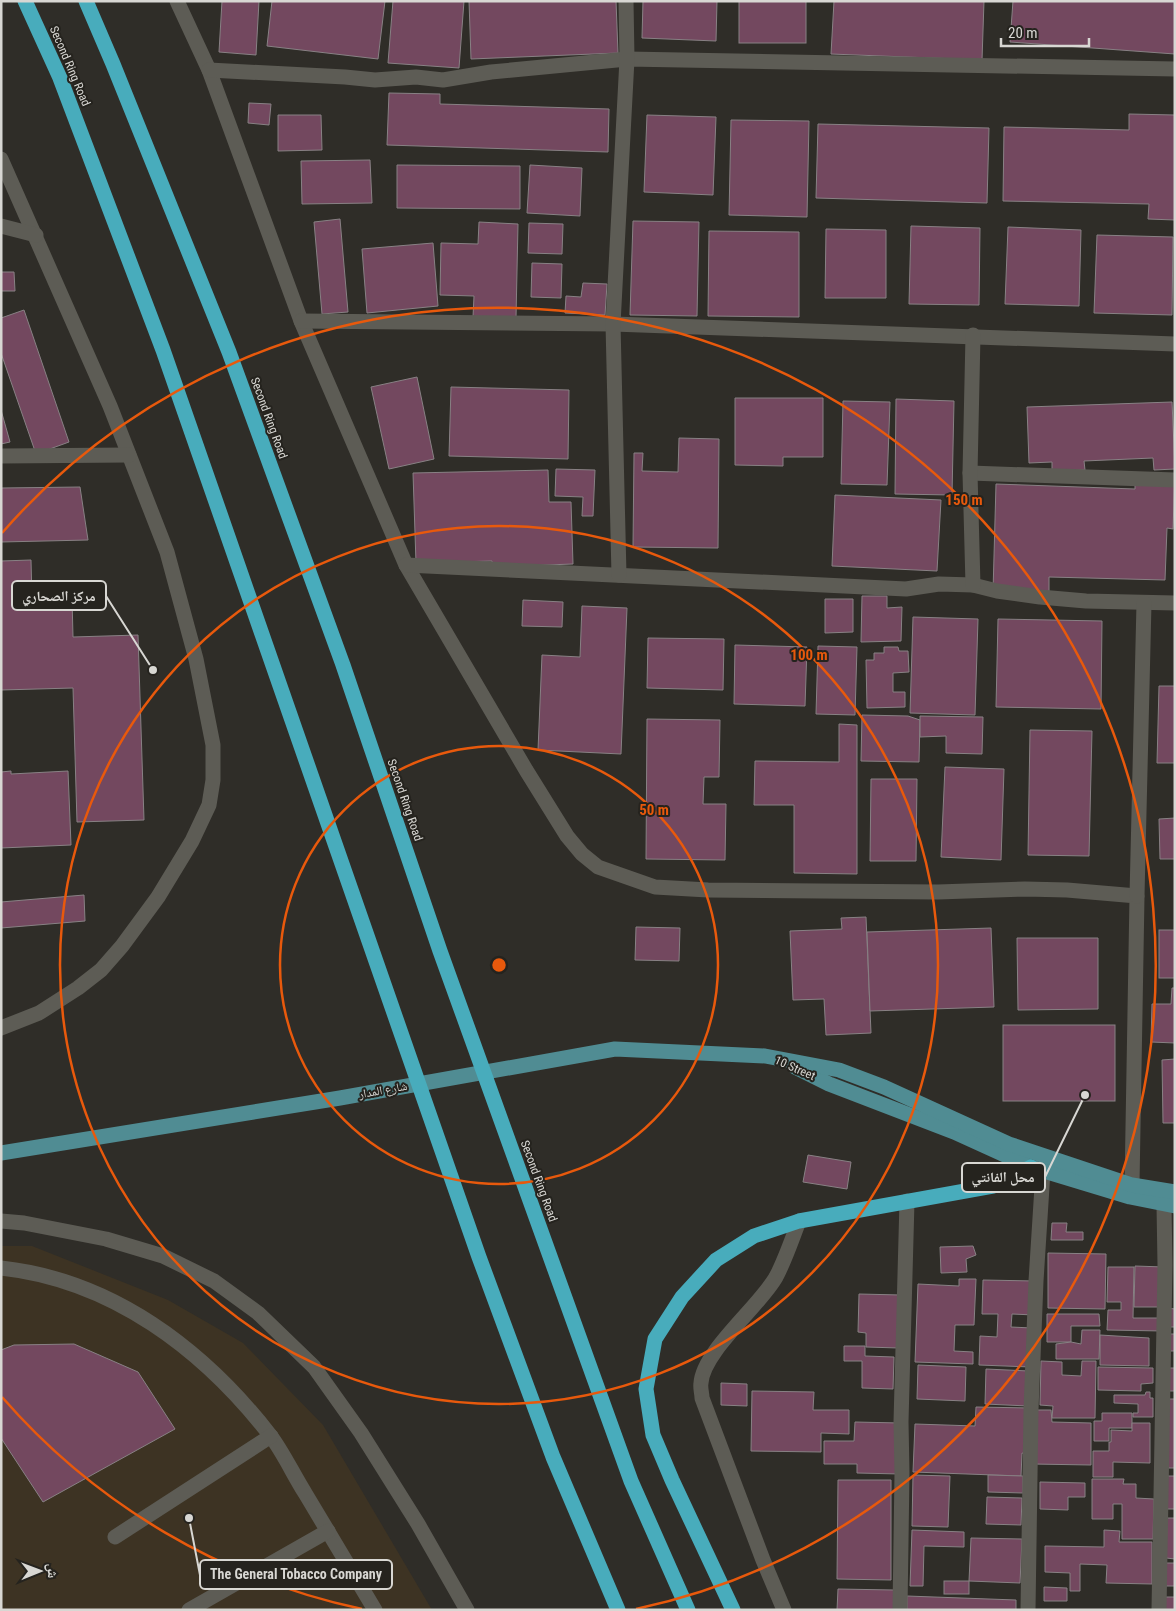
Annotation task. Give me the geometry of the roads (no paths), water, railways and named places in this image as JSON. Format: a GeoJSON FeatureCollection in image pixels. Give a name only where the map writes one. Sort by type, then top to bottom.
{"type":"FeatureCollection","features":[{"type":"Feature","properties":{"kind":"highway","name":"Second Ring Road"},"geometry":{"type":"LineString","coordinates":[[25,1],[60,78],[163,350],[479,1257],[553,1458],[618,1610]]}},
{"type":"Feature","properties":{"kind":"highway","name":"Second Ring Road"},"geometry":{"type":"LineString","coordinates":[[86,1],[229,352],[343,664],[440,951],[628,1472],[688,1610]]}},
{"type":"Feature","properties":{"kind":"highway"},"geometry":{"type":"LineString","coordinates":[[733,1610],[653,1435],[646,1389],[655,1339],[682,1297],[716,1260],[754,1236],[800,1221],[994,1186],[1037,1169]]}},
{"type":"Feature","properties":{"kind":"main road","name":"شارع المدار"},"geometry":{"type":"LineString","coordinates":[[1,1153],[340,1098],[559,1058],[615,1050],[766,1056]]}},
{"type":"Feature","properties":{"kind":"main road","name":"10 Street"},"geometry":{"type":"LineString","coordinates":[[766,1056],[839,1070],[884,1087],[1009,1144],[1132,1185],[1175,1192]]}},
{"type":"Feature","properties":{"kind":"main road","name":"10 Street"},"geometry":{"type":"LineString","coordinates":[[766,1056],[799,1069],[829,1084],[954,1132],[1037,1169],[1130,1197],[1169,1205]]}},
{"type":"Feature","properties":{"kind":"street"},"geometry":{"type":"LineString","coordinates":[[177,1],[209,70],[301,321],[406,565],[526,770],[567,836],[582,854],[598,868],[654,887],[708,890],[938,892],[1025,889],[1067,890],[1137,896]]}},
{"type":"Feature","properties":{"kind":"street"},"geometry":{"type":"LineString","coordinates":[[619,575],[613,324],[627,59],[626,1]]}},
{"type":"Feature","properties":{"kind":"street"},"geometry":{"type":"LineString","coordinates":[[209,70],[375,80],[416,77],[443,80],[491,72],[627,59],[1175,69]]}},
{"type":"Feature","properties":{"kind":"street"},"geometry":{"type":"LineString","coordinates":[[1,159],[110,406],[167,552],[196,659],[213,745],[213,780],[209,805],[192,841],[158,897],[122,946],[101,970],[78,988],[39,1013],[1,1028]]}},
{"type":"Feature","properties":{"kind":"street"},"geometry":{"type":"LineString","coordinates":[[1,226],[36,235]]}},
{"type":"Feature","properties":{"kind":"street"},"geometry":{"type":"LineString","coordinates":[[301,321],[613,324],[973,335],[1175,344]]}},
{"type":"Feature","properties":{"kind":"street"},"geometry":{"type":"LineString","coordinates":[[973,335],[970,473],[973,584]]}},
{"type":"Feature","properties":{"kind":"street"},"geometry":{"type":"LineString","coordinates":[[1,456],[129,455]]}},
{"type":"Feature","properties":{"kind":"street"},"geometry":{"type":"LineString","coordinates":[[970,473],[1175,480]]}},
{"type":"Feature","properties":{"kind":"street"},"geometry":{"type":"LineString","coordinates":[[406,565],[906,589],[939,584],[973,584],[997,591],[1040,597],[1175,603]]}},
{"type":"Feature","properties":{"kind":"street"},"geometry":{"type":"LineString","coordinates":[[1132,1185],[1144,603]]}},
{"type":"Feature","properties":{"kind":"street"},"geometry":{"type":"LineString","coordinates":[[1028,1610],[1037,1169]]}},
{"type":"Feature","properties":{"kind":"street"},"geometry":{"type":"LineString","coordinates":[[900,1610],[901,1422],[907,1201]]}},
{"type":"Feature","properties":{"kind":"street"},"geometry":{"type":"LineString","coordinates":[[1159,1610],[1165,1265],[1169,1205]]}},
{"type":"Feature","properties":{"kind":"street"},"geometry":{"type":"LineString","coordinates":[[1,1221],[24,1223],[106,1240],[163,1256],[214,1281],[258,1313],[314,1367],[362,1433],[418,1524],[467,1610]]}},
{"type":"Feature","properties":{"kind":"street"},"geometry":{"type":"LineString","coordinates":[[784,1610],[763,1560],[702,1398],[701,1382],[707,1365],[727,1336],[762,1297],[776,1277],[800,1221]]}},
{"type":"Feature","properties":{"kind":"street"},"geometry":{"type":"LineString","coordinates":[[1,1268],[56,1278],[106,1297],[153,1322],[196,1354],[271,1436],[375,1610]]}},
{"type":"Feature","properties":{"kind":"street"},"geometry":{"type":"LineString","coordinates":[[115,1537],[271,1436]]}},
{"type":"Feature","properties":{"kind":"street"},"geometry":{"type":"LineString","coordinates":[[189,1610],[328,1531]]}},
{"type":"Feature","properties":{"kind":"place","name":"مركز الصحاري"},"geometry":{"type":"Point","coordinates":[153,670]}},
{"type":"Feature","properties":{"kind":"place","name":"محل الفانتي"},"geometry":{"type":"Point","coordinates":[1085,1095]}},
{"type":"Feature","properties":{"kind":"place","name":"The General Tobacco Company"},"geometry":{"type":"Point","coordinates":[189,1518]}}]}
